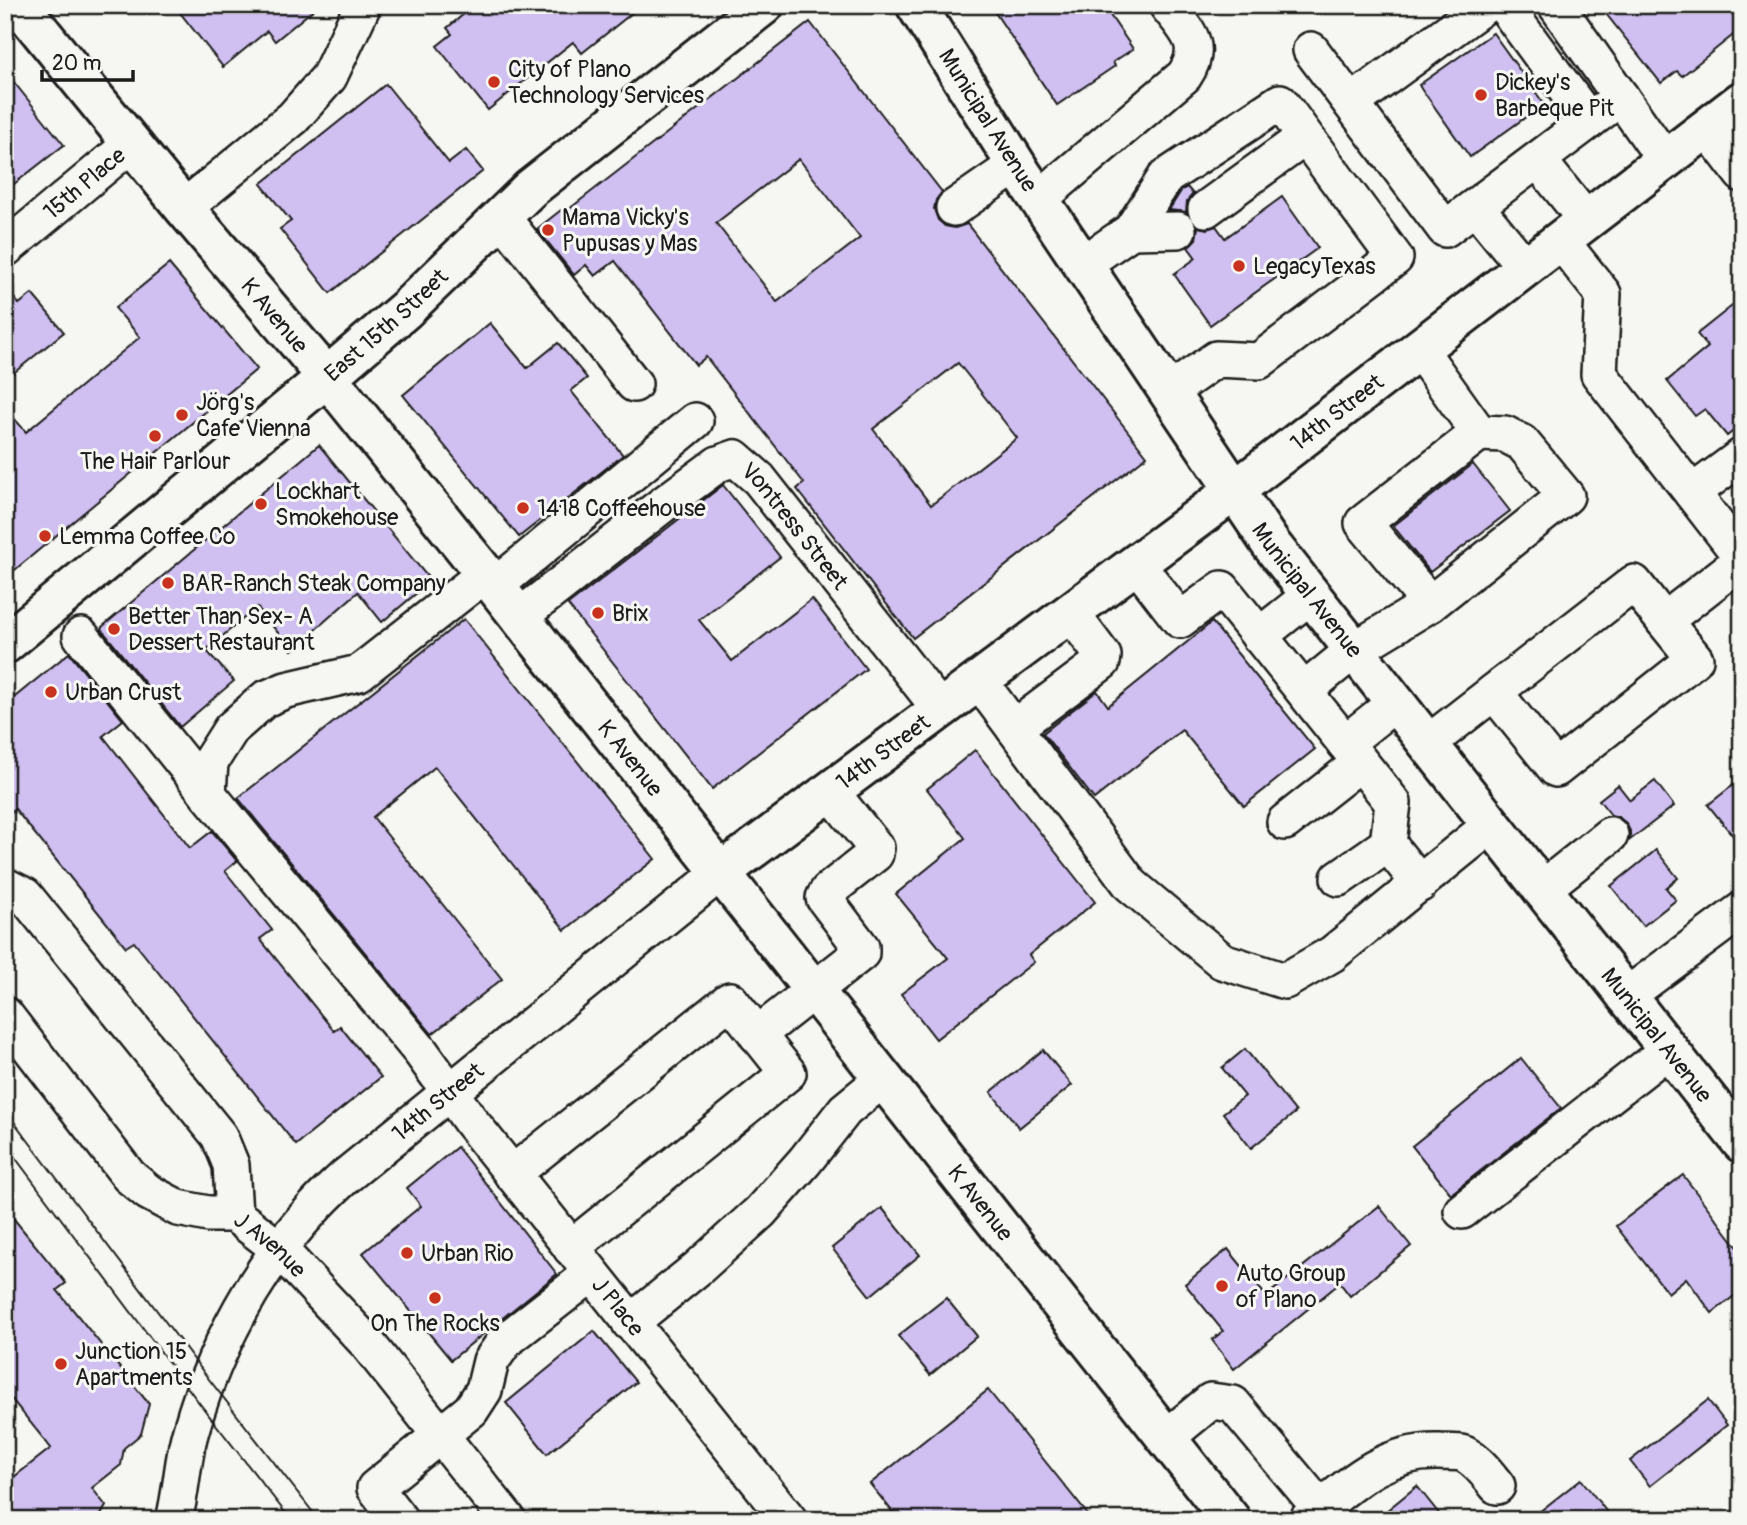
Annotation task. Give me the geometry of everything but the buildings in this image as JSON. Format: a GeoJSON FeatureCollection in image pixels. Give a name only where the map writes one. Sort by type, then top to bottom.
{"type":"FeatureCollection","features":[{"type":"Feature","properties":{"kind":"main road","name":"K Avenue"},"geometry":{"type":"LineString","coordinates":[[19,5],[131,144],[327,377],[490,580],[1231,1520]]}},
{"type":"Feature","properties":{"kind":"main road","name":"East 15th Street"},"geometry":{"type":"LineString","coordinates":[[5,644],[405,310],[530,189],[764,5]]}},
{"type":"Feature","properties":{"kind":"main road","name":"Municipal Avenue"},"geometry":{"type":"LineString","coordinates":[[916,5],[1016,165],[1270,543],[1742,1143]]}},
{"type":"Feature","properties":{"kind":"main road","name":"14th Street"},"geometry":{"type":"LineString","coordinates":[[720,873],[1234,491],[1742,101]]}},
{"type":"Feature","properties":{"kind":"street"},"geometry":{"type":"LineString","coordinates":[[184,208],[293,118],[329,77],[363,5]]}},
{"type":"Feature","properties":{"kind":"street"},"geometry":{"type":"LineString","coordinates":[[1039,199],[1188,70],[1195,47],[1167,5]]}},
{"type":"Feature","properties":{"kind":"street"},"geometry":{"type":"LineString","coordinates":[[1351,103],[1485,5]]}},
{"type":"Feature","properties":{"kind":"street"},"geometry":{"type":"LineString","coordinates":[[1504,5],[1589,121]]}},
{"type":"Feature","properties":{"kind":"street"},"geometry":{"type":"LineString","coordinates":[[1556,5],[1665,160]]}},
{"type":"Feature","properties":{"kind":"street"},"geometry":{"type":"LineString","coordinates":[[1311,50],[1445,229],[1621,97]]}},
{"type":"Feature","properties":{"kind":"street"},"geometry":{"type":"LineString","coordinates":[[1083,264],[1132,231],[1166,177],[1279,102],[1395,258],[1259,361],[1216,359],[1168,393]]}},
{"type":"Feature","properties":{"kind":"street"},"geometry":{"type":"LineString","coordinates":[[1707,128],[1742,174]]}},
{"type":"Feature","properties":{"kind":"street"},"geometry":{"type":"LineString","coordinates":[[1206,209],[1305,137]]}},
{"type":"Feature","properties":{"kind":"street","name":"15th Place"},"geometry":{"type":"LineString","coordinates":[[5,249],[131,144]]}},
{"type":"Feature","properties":{"kind":"street"},"geometry":{"type":"LineString","coordinates":[[1538,160],[1603,294],[1600,374],[1742,557],[1664,621]]}},
{"type":"Feature","properties":{"kind":"street"},"geometry":{"type":"LineString","coordinates":[[954,208],[1016,165]]}},
{"type":"Feature","properties":{"kind":"street"},"geometry":{"type":"LineString","coordinates":[[1476,206],[1525,267]]}},
{"type":"Feature","properties":{"kind":"street"},"geometry":{"type":"LineString","coordinates":[[501,216],[634,384]]}},
{"type":"Feature","properties":{"kind":"street"},"geometry":{"type":"LineString","coordinates":[[1132,231],[1178,230]]}},
{"type":"Feature","properties":{"kind":"street"},"geometry":{"type":"LineString","coordinates":[[1419,349],[1479,433]]}},
{"type":"Feature","properties":{"kind":"street"},"geometry":{"type":"LineString","coordinates":[[208,794],[211,762],[231,729],[265,699],[286,690],[359,673],[490,580],[695,421]]}},
{"type":"Feature","properties":{"kind":"street"},"geometry":{"type":"LineString","coordinates":[[1304,691],[1353,650],[1430,604],[1566,496],[1522,443],[1505,434],[1479,433],[1363,523],[1430,604]]}},
{"type":"Feature","properties":{"kind":"street"},"geometry":{"type":"LineString","coordinates":[[1692,493],[1742,456]]}},
{"type":"Feature","properties":{"kind":"street","name":"Vontress Street"},"geometry":{"type":"LineString","coordinates":[[519,617],[664,503],[718,464],[735,457],[759,479],[940,709]]}},
{"type":"Feature","properties":{"kind":"street"},"geometry":{"type":"LineString","coordinates":[[1136,564],[1180,620],[1222,589],[1392,803],[1388,844],[1420,884]]}},
{"type":"Feature","properties":{"kind":"street"},"geometry":{"type":"LineString","coordinates":[[1427,744],[1634,583],[1695,659],[1556,769],[1494,692]]}},
{"type":"Feature","properties":{"kind":"street"},"geometry":{"type":"LineString","coordinates":[[1259,636],[1311,595]]}},
{"type":"Feature","properties":{"kind":"street"},"geometry":{"type":"LineString","coordinates":[[1014,728],[1102,662],[1103,656],[1070,612]]}},
{"type":"Feature","properties":{"kind":"street","name":"J Place"},"geometry":{"type":"LineString","coordinates":[[81,636],[421,1052],[512,1174],[789,1520]]}},
{"type":"Feature","properties":{"kind":"street"},"geometry":{"type":"LineString","coordinates":[[979,681],[1131,885],[1222,961],[1285,981],[1332,954],[1491,825]]}},
{"type":"Feature","properties":{"kind":"street"},"geometry":{"type":"LineString","coordinates":[[1285,822],[1352,753],[1395,703]]}},
{"type":"Feature","properties":{"kind":"street"},"geometry":{"type":"LineString","coordinates":[[757,1035],[860,953],[861,947],[824,898],[828,891],[874,854],[876,848],[831,791]]}},
{"type":"Feature","properties":{"kind":"street"},"geometry":{"type":"LineString","coordinates":[[1541,890],[1610,835]]}},
{"type":"Feature","properties":{"kind":"street"},"geometry":{"type":"LineString","coordinates":[[1339,878],[1388,844]]}},
{"type":"Feature","properties":{"kind":"street","name":"14th Street"},"geometry":{"type":"LineString","coordinates":[[174,1520],[190,1431],[208,1378],[232,1327],[279,1249],[317,1201],[720,873]]}},
{"type":"Feature","properties":{"kind":"street"},"geometry":{"type":"LineString","coordinates":[[5,886],[25,897],[219,1136],[231,1165],[234,1214]]}},
{"type":"Feature","properties":{"kind":"street"},"geometry":{"type":"LineString","coordinates":[[1625,997],[1742,909]]}},
{"type":"Feature","properties":{"kind":"street"},"geometry":{"type":"LineString","coordinates":[[400,1520],[375,1488],[441,1436],[478,1402],[491,1361],[505,1341],[581,1261],[788,1073],[730,1000],[512,1174]]}},
{"type":"Feature","properties":{"kind":"street","name":"J Avenue"},"geometry":{"type":"LineString","coordinates":[[5,1015],[128,1175],[148,1192],[178,1208],[208,1214],[234,1214],[279,1249],[367,1343],[508,1520]]}},
{"type":"Feature","properties":{"kind":"street"},"geometry":{"type":"LineString","coordinates":[[1462,1211],[1668,1050]]}},
{"type":"Feature","properties":{"kind":"street"},"geometry":{"type":"LineString","coordinates":[[630,1323],[698,1268],[760,1212],[845,1110],[883,1079]]}},
{"type":"Feature","properties":{"kind":"street"},"geometry":{"type":"LineString","coordinates":[[1166,1438],[1211,1401],[1233,1404],[1319,1516],[1354,1482],[1388,1460],[1429,1452],[1465,1454],[1482,1468],[1497,1486]]}},
{"type":"Feature","properties":{"kind":"tram line"},"geometry":{"type":"LineString","coordinates":[[5,1110],[319,1520]]}},
{"type":"Feature","properties":{"kind":"tram line"},"geometry":{"type":"LineString","coordinates":[[5,1144],[200,1404],[291,1520]]}},
{"type":"Feature","properties":{"kind":"place","name":"City of Plano Technology Services"},"geometry":{"type":"Point","coordinates":[494,82]}},
{"type":"Feature","properties":{"kind":"place","name":"Dickey's Barbeque Pit"},"geometry":{"type":"Point","coordinates":[1481,95]}},
{"type":"Feature","properties":{"kind":"place","name":"Mama Vicky's Pupusas y Mas"},"geometry":{"type":"Point","coordinates":[548,230]}},
{"type":"Feature","properties":{"kind":"place","name":"LegacyTexas"},"geometry":{"type":"Point","coordinates":[1239,266]}},
{"type":"Feature","properties":{"kind":"place","name":"Jörg's Cafe Vienna"},"geometry":{"type":"Point","coordinates":[182,415]}},
{"type":"Feature","properties":{"kind":"place","name":"The Hair Parlour"},"geometry":{"type":"Point","coordinates":[155,436]}},
{"type":"Feature","properties":{"kind":"place","name":"Lockhart Smokehouse"},"geometry":{"type":"Point","coordinates":[261,504]}},
{"type":"Feature","properties":{"kind":"place","name":"1418 Coffeehouse"},"geometry":{"type":"Point","coordinates":[523,508]}},
{"type":"Feature","properties":{"kind":"place","name":"Lemma Coffee Co"},"geometry":{"type":"Point","coordinates":[45,536]}},
{"type":"Feature","properties":{"kind":"place","name":"BAR-Ranch Steak Company"},"geometry":{"type":"Point","coordinates":[168,583]}},
{"type":"Feature","properties":{"kind":"place","name":"Brix"},"geometry":{"type":"Point","coordinates":[598,613]}},
{"type":"Feature","properties":{"kind":"place","name":"Better Than Sex- A Dessert Restaurant"},"geometry":{"type":"Point","coordinates":[114,629]}},
{"type":"Feature","properties":{"kind":"place","name":"Urban Crust"},"geometry":{"type":"Point","coordinates":[51,692]}},
{"type":"Feature","properties":{"kind":"place","name":"Urban Rio"},"geometry":{"type":"Point","coordinates":[407,1253]}},
{"type":"Feature","properties":{"kind":"place","name":"Auto Group of Plano"},"geometry":{"type":"Point","coordinates":[1222,1286]}},
{"type":"Feature","properties":{"kind":"place","name":"On The Rocks"},"geometry":{"type":"Point","coordinates":[435,1298]}},
{"type":"Feature","properties":{"kind":"place","name":"Junction 15 Apartments"},"geometry":{"type":"Point","coordinates":[61,1364]}}]}
